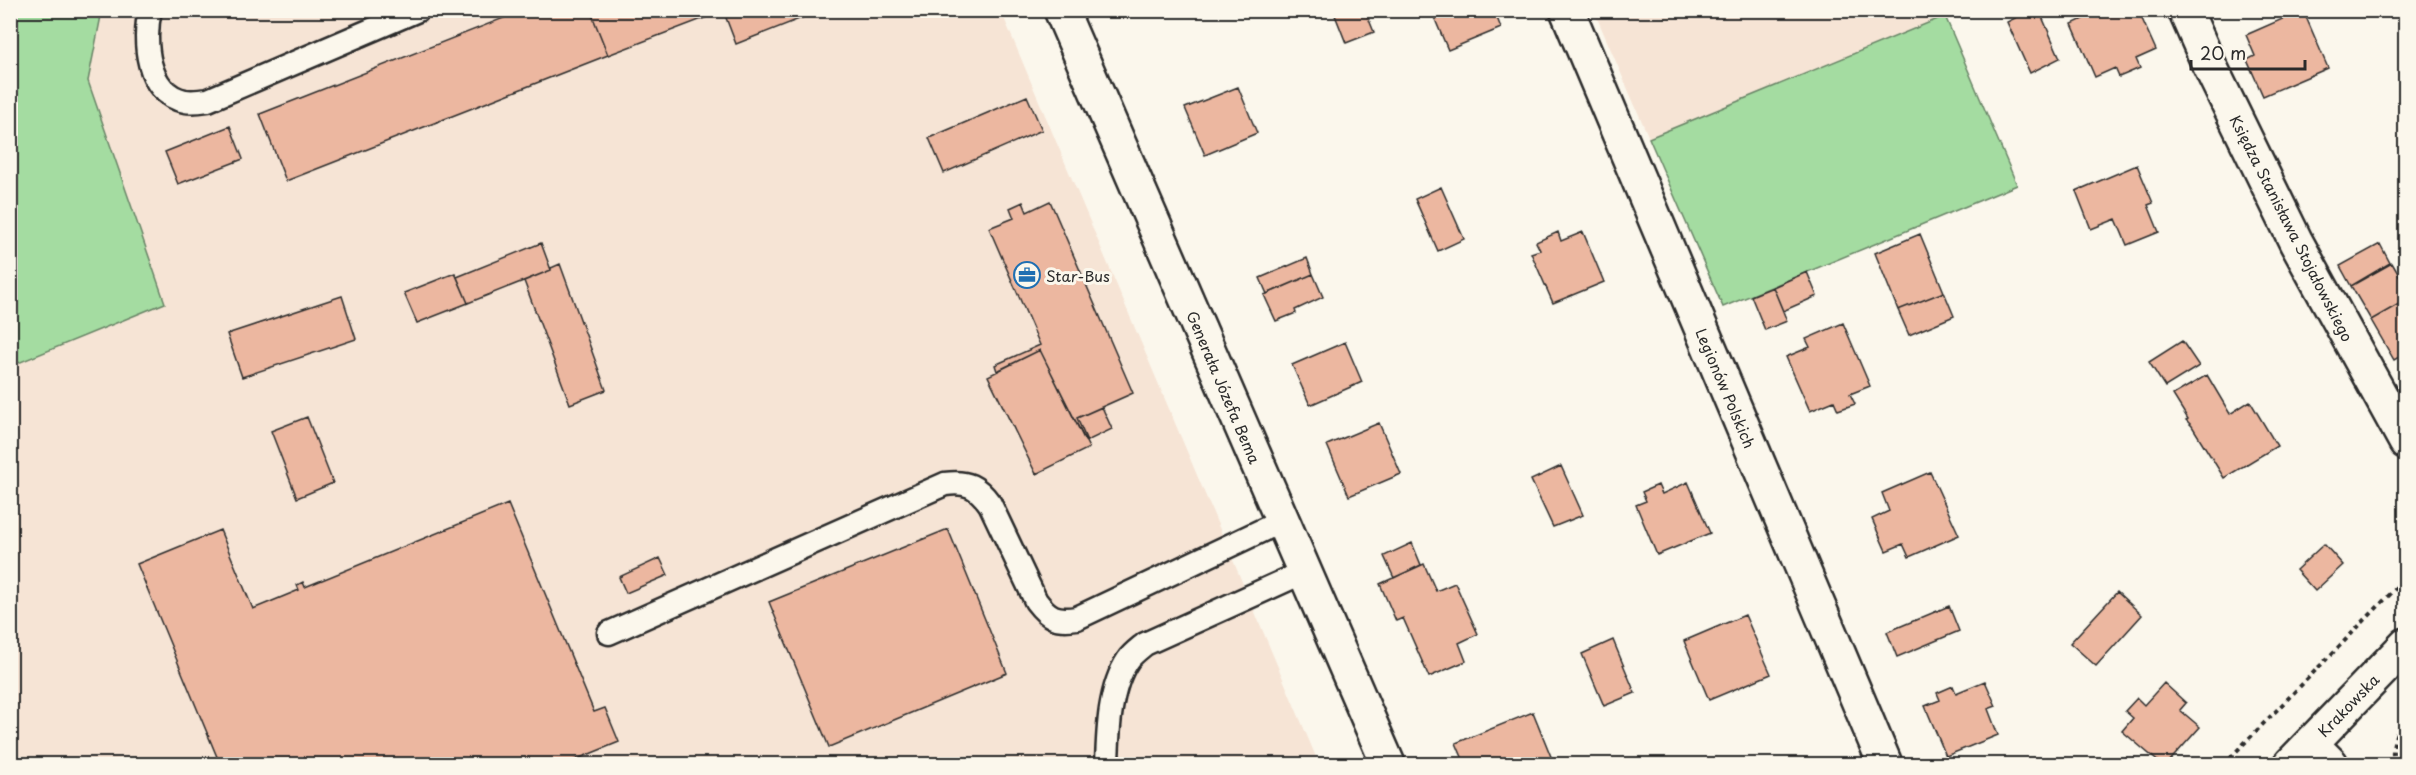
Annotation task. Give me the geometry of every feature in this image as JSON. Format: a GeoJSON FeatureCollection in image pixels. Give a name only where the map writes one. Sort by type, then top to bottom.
{"type":"FeatureCollection","features":[{"type":"Feature","properties":{"kind":"street","name":"Generała Józefa Bema"},"geometry":{"type":"LineString","coordinates":[[1061,10],[1388,765]]}},
{"type":"Feature","properties":{"kind":"street","name":"Legionów Polskich"},"geometry":{"type":"LineString","coordinates":[[1567,10],[1885,765]]}},
{"type":"Feature","properties":{"kind":"street","name":"Księdza Stanisława Stojałowskiego"},"geometry":{"type":"LineString","coordinates":[[2186,10],[2207,60],[2296,242],[2406,442]]}},
{"type":"Feature","properties":{"kind":"street","name":"Krakowska"},"geometry":{"type":"LineString","coordinates":[[2311,758],[2406,645]]}},
{"type":"Feature","properties":{"kind":"lane"},"geometry":{"type":"LineString","coordinates":[[150,10],[147,48],[152,72],[166,92],[184,101],[208,100],[418,10]]}},
{"type":"Feature","properties":{"kind":"lane"},"geometry":{"type":"LineString","coordinates":[[609,633],[945,484],[962,482],[973,485],[982,493],[990,504],[1036,601],[1046,614],[1062,620],[1077,618],[1282,521]]}},
{"type":"Feature","properties":{"kind":"lane"},"geometry":{"type":"LineString","coordinates":[[1107,765],[1111,713],[1118,680],[1128,660],[1144,644],[1304,572]]}},
{"type":"Feature","properties":{"kind":"path"},"geometry":{"type":"LineString","coordinates":[[2224,765],[2406,578]]}},
{"type":"Feature","properties":{"kind":"path"},"geometry":{"type":"LineString","coordinates":[[2394,765],[2391,751],[2400,725],[2406,719]]}},
{"type":"Feature","properties":{"kind":"shaded area"},"geometry":{"type":"Polygon","coordinates":[[[102,10],[1001,11],[1319,764],[11,764],[11,366],[165,303],[88,81],[102,10]]]}},
{"type":"Feature","properties":{"kind":"shaded area"},"geometry":{"type":"Polygon","coordinates":[[[1943,10],[1945,16],[1649,138],[1594,11],[1943,10]]]}},
{"type":"Feature","properties":{"kind":"green space"},"geometry":{"type":"Polygon","coordinates":[[[11,10],[102,11],[88,81],[165,303],[11,366],[11,10]]]}},
{"type":"Feature","properties":{"kind":"green space"},"geometry":{"type":"Polygon","coordinates":[[[1945,16],[2017,185],[1723,307],[1649,138],[1945,16]]]}},
{"type":"Feature","properties":{"kind":"building"},"geometry":{"type":"Polygon","coordinates":[[[524,10],[590,10],[608,55],[286,181],[260,114],[524,10]]]}},
{"type":"Feature","properties":{"kind":"building"},"geometry":{"type":"Polygon","coordinates":[[[590,10],[723,10],[723,11],[608,55],[590,10]]]}},
{"type":"Feature","properties":{"kind":"building"},"geometry":{"type":"Polygon","coordinates":[[[723,10],[822,10],[736,44],[723,10]]]}},
{"type":"Feature","properties":{"kind":"building"},"geometry":{"type":"Polygon","coordinates":[[[1333,10],[1365,10],[1374,32],[1346,43],[1333,10]]]}},
{"type":"Feature","properties":{"kind":"building"},"geometry":{"type":"Polygon","coordinates":[[[1431,10],[1494,10],[1501,28],[1448,50],[1431,10]]]}},
{"type":"Feature","properties":{"kind":"building"},"geometry":{"type":"Polygon","coordinates":[[[2031,10],[2039,10],[2060,58],[2030,73],[2007,22],[2031,10]]]}},
{"type":"Feature","properties":{"kind":"building"},"geometry":{"type":"Polygon","coordinates":[[[2102,10],[2138,10],[2156,50],[2136,59],[2140,68],[2119,77],[2115,68],[2095,77],[2072,24],[2102,10]]]}},
{"type":"Feature","properties":{"kind":"building"},"geometry":{"type":"Polygon","coordinates":[[[2303,10],[2328,68],[2263,96],[2247,60],[2255,56],[2246,35],[2303,10]]]}},
{"type":"Feature","properties":{"kind":"building"},"geometry":{"type":"Polygon","coordinates":[[[1238,87],[1257,133],[1205,155],[1185,108],[1238,87]]]}},
{"type":"Feature","properties":{"kind":"building"},"geometry":{"type":"Polygon","coordinates":[[[1027,96],[1042,130],[944,173],[929,138],[1027,96]]]}},
{"type":"Feature","properties":{"kind":"building"},"geometry":{"type":"Polygon","coordinates":[[[230,126],[243,159],[178,184],[165,152],[230,126]]]}},
{"type":"Feature","properties":{"kind":"building"},"geometry":{"type":"Polygon","coordinates":[[[2137,165],[2153,203],[2148,205],[2159,232],[2127,245],[2116,219],[2091,229],[2076,191],[2137,165]]]}},
{"type":"Feature","properties":{"kind":"building"},"geometry":{"type":"Polygon","coordinates":[[[1441,187],[1464,239],[1438,251],[1415,199],[1441,187]]]}},
{"type":"Feature","properties":{"kind":"building"},"geometry":{"type":"Polygon","coordinates":[[[1050,201],[1133,393],[1077,418],[1087,441],[1040,350],[997,371],[995,365],[1040,345],[989,228],[1014,218],[1010,208],[1023,202],[1027,212],[1050,201]]]}},
{"type":"Feature","properties":{"kind":"building"},"geometry":{"type":"Polygon","coordinates":[[[1558,232],[1561,241],[1583,232],[1604,282],[1553,303],[1531,253],[1540,250],[1536,242],[1558,232]]]}},
{"type":"Feature","properties":{"kind":"building"},"geometry":{"type":"Polygon","coordinates":[[[1920,234],[1944,292],[1898,310],[1875,253],[1920,234]]]}},
{"type":"Feature","properties":{"kind":"building"},"geometry":{"type":"Polygon","coordinates":[[[541,243],[551,270],[468,303],[457,277],[541,243]]]}},
{"type":"Feature","properties":{"kind":"building"},"geometry":{"type":"Polygon","coordinates":[[[2380,244],[2390,263],[2351,286],[2340,266],[2380,244]]]}},
{"type":"Feature","properties":{"kind":"building"},"geometry":{"type":"Polygon","coordinates":[[[1307,258],[1313,274],[1267,294],[1260,278],[1307,258]]]}},
{"type":"Feature","properties":{"kind":"building"},"geometry":{"type":"Polygon","coordinates":[[[2392,263],[2406,287],[2406,300],[2371,320],[2351,286],[2392,263]]]}},
{"type":"Feature","properties":{"kind":"building"},"geometry":{"type":"Polygon","coordinates":[[[560,264],[606,390],[570,404],[524,281],[560,264]]]}},
{"type":"Feature","properties":{"kind":"building"},"geometry":{"type":"Polygon","coordinates":[[[1807,272],[1817,296],[1783,311],[1773,287],[1807,272]]]}},
{"type":"Feature","properties":{"kind":"building"},"geometry":{"type":"Polygon","coordinates":[[[455,273],[468,303],[417,323],[404,293],[455,273]]]}},
{"type":"Feature","properties":{"kind":"building"},"geometry":{"type":"Polygon","coordinates":[[[1313,274],[1323,297],[1295,310],[1296,313],[1276,321],[1264,295],[1313,274]]]}},
{"type":"Feature","properties":{"kind":"building"},"geometry":{"type":"Polygon","coordinates":[[[1773,287],[1787,321],[1765,330],[1751,296],[1773,287]]]}},
{"type":"Feature","properties":{"kind":"building"},"geometry":{"type":"Polygon","coordinates":[[[1944,292],[1954,316],[1909,335],[1898,310],[1944,292]]]}},
{"type":"Feature","properties":{"kind":"building"},"geometry":{"type":"Polygon","coordinates":[[[342,296],[356,339],[242,377],[227,334],[342,296]]]}},
{"type":"Feature","properties":{"kind":"building"},"geometry":{"type":"Polygon","coordinates":[[[2406,300],[2406,353],[2394,360],[2371,320],[2406,300]]]}},
{"type":"Feature","properties":{"kind":"building"},"geometry":{"type":"Polygon","coordinates":[[[1843,323],[1870,386],[1850,394],[1855,404],[1838,410],[1834,401],[1810,411],[1786,357],[1810,347],[1806,339],[1843,323]]]}},
{"type":"Feature","properties":{"kind":"building"},"geometry":{"type":"Polygon","coordinates":[[[2182,341],[2199,366],[2165,387],[2149,362],[2182,341]]]}},
{"type":"Feature","properties":{"kind":"building"},"geometry":{"type":"Polygon","coordinates":[[[1345,342],[1362,382],[1310,405],[1292,365],[1345,342]]]}},
{"type":"Feature","properties":{"kind":"building"},"geometry":{"type":"Polygon","coordinates":[[[1040,350],[1089,448],[1036,474],[988,376],[1040,350]]]}},
{"type":"Feature","properties":{"kind":"building"},"geometry":{"type":"Polygon","coordinates":[[[2207,375],[2230,414],[2250,401],[2277,446],[2224,478],[2186,420],[2188,419],[2173,395],[2207,375]]]}},
{"type":"Feature","properties":{"kind":"building"},"geometry":{"type":"Polygon","coordinates":[[[1102,407],[1112,429],[1087,441],[1077,418],[1102,407]]]}},
{"type":"Feature","properties":{"kind":"building"},"geometry":{"type":"Polygon","coordinates":[[[307,417],[333,483],[297,498],[271,431],[307,417]]]}},
{"type":"Feature","properties":{"kind":"building"},"geometry":{"type":"Polygon","coordinates":[[[1379,423],[1401,474],[1349,496],[1327,445],[1379,423]]]}},
{"type":"Feature","properties":{"kind":"building"},"geometry":{"type":"Polygon","coordinates":[[[1561,466],[1583,515],[1553,527],[1531,480],[1561,466]]]}},
{"type":"Feature","properties":{"kind":"building"},"geometry":{"type":"Polygon","coordinates":[[[1930,472],[1959,535],[1909,557],[1903,544],[1886,551],[1872,519],[1889,511],[1882,493],[1930,472]]]}},
{"type":"Feature","properties":{"kind":"building"},"geometry":{"type":"Polygon","coordinates":[[[1688,482],[1710,533],[1657,555],[1636,505],[1646,501],[1642,492],[1658,485],[1662,494],[1688,482]]]}},
{"type":"Feature","properties":{"kind":"building"},"geometry":{"type":"Polygon","coordinates":[[[508,504],[594,712],[605,708],[619,742],[565,764],[220,764],[137,564],[220,530],[253,609],[299,590],[297,585],[303,582],[305,587],[508,504]]]}},
{"type":"Feature","properties":{"kind":"building"},"geometry":{"type":"Polygon","coordinates":[[[948,529],[1007,673],[829,747],[769,602],[948,529]]]}},
{"type":"Feature","properties":{"kind":"building"},"geometry":{"type":"Polygon","coordinates":[[[1412,543],[1421,565],[1394,578],[1384,556],[1412,543]]]}},
{"type":"Feature","properties":{"kind":"building"},"geometry":{"type":"Polygon","coordinates":[[[2324,544],[2343,565],[2315,591],[2296,570],[2324,544]]]}},
{"type":"Feature","properties":{"kind":"building"},"geometry":{"type":"Polygon","coordinates":[[[660,558],[668,575],[626,593],[619,577],[660,558]]]}},
{"type":"Feature","properties":{"kind":"building"},"geometry":{"type":"Polygon","coordinates":[[[1424,564],[1436,591],[1455,583],[1478,634],[1459,643],[1466,661],[1429,677],[1403,618],[1396,621],[1380,584],[1424,564]]]}},
{"type":"Feature","properties":{"kind":"building"},"geometry":{"type":"Polygon","coordinates":[[[2117,592],[2142,615],[2096,666],[2070,643],[2117,592]]]}},
{"type":"Feature","properties":{"kind":"building"},"geometry":{"type":"Polygon","coordinates":[[[1949,606],[1959,631],[1897,657],[1887,632],[1949,606]]]}},
{"type":"Feature","properties":{"kind":"building"},"geometry":{"type":"Polygon","coordinates":[[[1745,615],[1771,674],[1709,700],[1684,641],[1745,615]]]}},
{"type":"Feature","properties":{"kind":"building"},"geometry":{"type":"Polygon","coordinates":[[[1613,640],[1635,693],[1604,706],[1582,654],[1613,640]]]}},
{"type":"Feature","properties":{"kind":"building"},"geometry":{"type":"Polygon","coordinates":[[[1985,681],[1996,706],[1988,709],[1998,735],[1946,756],[1925,706],[1940,700],[1937,693],[1953,686],[1956,693],[1985,681]]]}},
{"type":"Feature","properties":{"kind":"building"},"geometry":{"type":"Polygon","coordinates":[[[2164,683],[2186,703],[2180,710],[2200,727],[2167,764],[2161,764],[2122,731],[2133,718],[2125,711],[2137,698],[2144,705],[2164,683]]]}},
{"type":"Feature","properties":{"kind":"building"},"geometry":{"type":"Polygon","coordinates":[[[1533,712],[1554,764],[1465,764],[1456,743],[1533,712]]]}},
{"type":"Feature","properties":{"kind":"place","name":"Star-Bus"},"geometry":{"type":"Point","coordinates":[1027,275]}}]}
